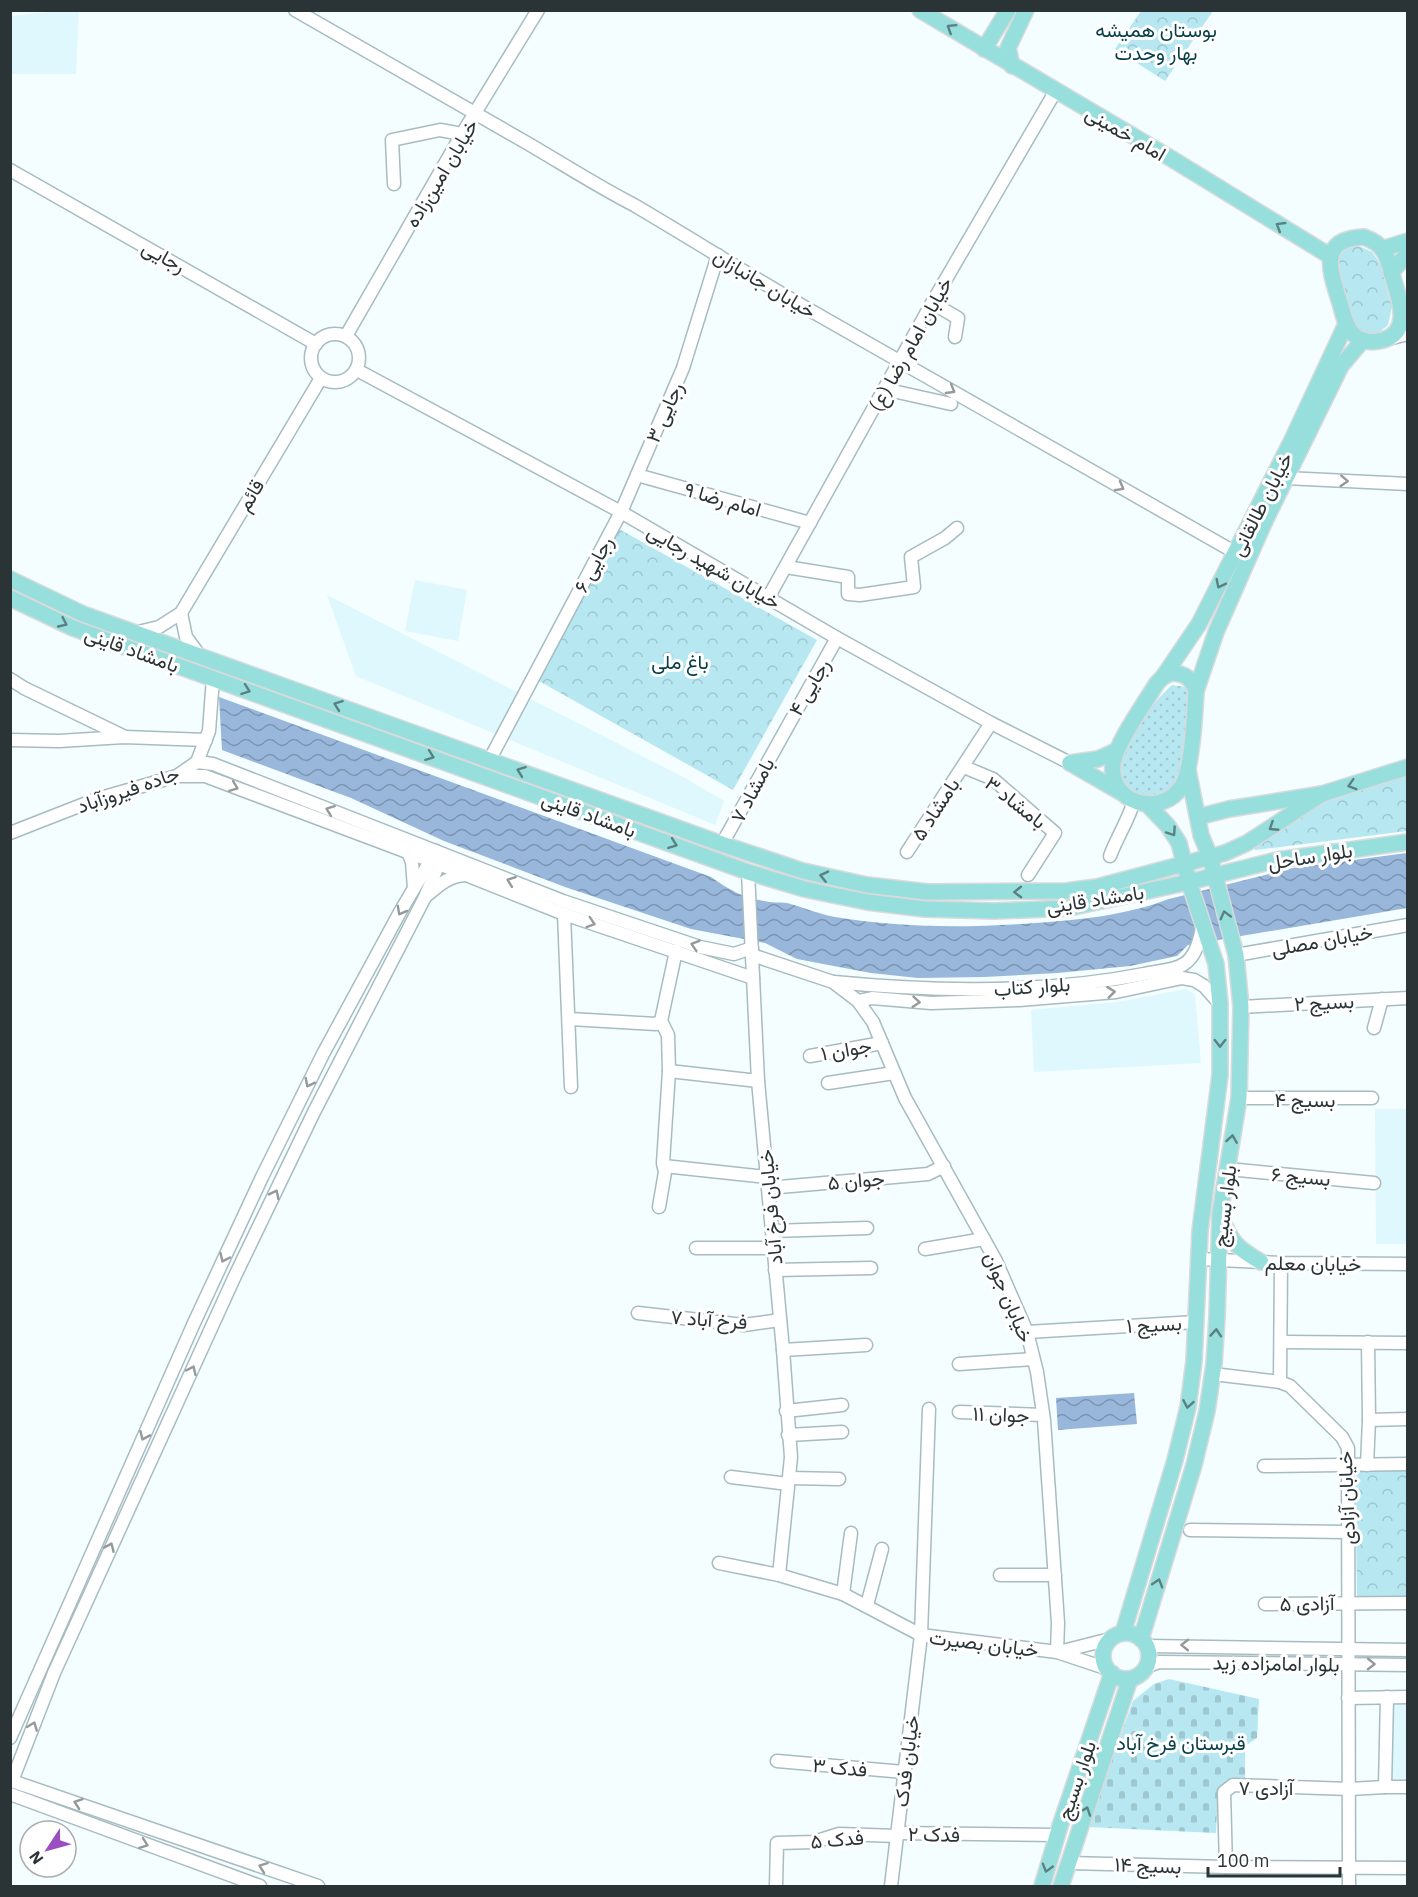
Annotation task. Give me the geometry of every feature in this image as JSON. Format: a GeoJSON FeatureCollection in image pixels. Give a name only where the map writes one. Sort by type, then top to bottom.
{"type":"FeatureCollection","features":[{"type":"Feature","properties":{"kind":"main road","name":"امام خمینی"},"geometry":{"type":"LineString","coordinates":[[920,10],[1330,256]]}},
{"type":"Feature","properties":{"kind":"main road"},"geometry":{"type":"LineString","coordinates":[[984,49],[1008,10]]}},
{"type":"Feature","properties":{"kind":"main road"},"geometry":{"type":"LineString","coordinates":[[1012,66],[1008,48],[1026,10]]}},
{"type":"Feature","properties":{"kind":"main road"},"geometry":{"type":"LineString","coordinates":[[1364,237],[1382,249],[1405,315],[1396,332],[1386,339],[1375,342],[1363,340],[1353,334],[1346,324],[1329,265],[1330,256],[1338,244],[1349,238],[1364,237]]}},
{"type":"Feature","properties":{"kind":"main road"},"geometry":{"type":"LineString","coordinates":[[1382,249],[1407,241]]}},
{"type":"Feature","properties":{"kind":"main road"},"geometry":{"type":"LineString","coordinates":[[1391,273],[1407,253]]}},
{"type":"Feature","properties":{"kind":"main road","name":"خیابان طالقانی"},"geometry":{"type":"LineString","coordinates":[[1188,770],[1196,691],[1242,555],[1346,324]]}},
{"type":"Feature","properties":{"kind":"main road","name":"خیابان طالقانی"},"geometry":{"type":"LineString","coordinates":[[1116,751],[1242,555],[1286,478],[1341,366],[1363,340]]}},
{"type":"Feature","properties":{"kind":"main road","name":"بامشاد قاینی"},"geometry":{"type":"LineString","coordinates":[[10,579],[83,614],[134,633],[803,871],[867,885],[918,891],[1098,894],[1189,882]]}},
{"type":"Feature","properties":{"kind":"main road","name":"بامشاد قاینی"},"geometry":{"type":"LineString","coordinates":[[10,598],[73,628],[748,872],[804,889],[867,902],[925,909],[1069,908],[1098,894],[1184,864]]}},
{"type":"Feature","properties":{"kind":"main road"},"geometry":{"type":"LineString","coordinates":[[1163,677],[1171,673],[1179,673],[1193,683],[1196,691]]}},
{"type":"Feature","properties":{"kind":"main road"},"geometry":{"type":"LineString","coordinates":[[393,743],[398,727]]}},
{"type":"Feature","properties":{"kind":"main road"},"geometry":{"type":"LineString","coordinates":[[1070,763],[1098,759],[1116,751]]}},
{"type":"Feature","properties":{"kind":"main road"},"geometry":{"type":"LineString","coordinates":[[1116,751],[1113,765],[1115,780],[1135,800]]}},
{"type":"Feature","properties":{"kind":"main road"},"geometry":{"type":"LineString","coordinates":[[1070,763],[1135,800],[1163,803],[1175,795],[1184,784],[1188,770]]}},
{"type":"Feature","properties":{"kind":"main road","name":"بلوار ساحل"},"geometry":{"type":"LineString","coordinates":[[1198,817],[1229,809],[1322,794],[1407,767]]}},
{"type":"Feature","properties":{"kind":"main road","name":"بلوار بسیج"},"geometry":{"type":"LineString","coordinates":[[1144,1642],[1194,1466],[1207,1411],[1213,1374],[1217,1317],[1220,1213],[1239,1098],[1241,1007],[1236,955],[1210,857],[1201,835],[1188,770]]}},
{"type":"Feature","properties":{"kind":"main road","name":"بلوار ساحل"},"geometry":{"type":"LineString","coordinates":[[1184,864],[1225,854],[1247,843],[1322,794]]}},
{"type":"Feature","properties":{"kind":"main road","name":"بلوار بسیج"},"geometry":{"type":"LineString","coordinates":[[1117,1636],[1174,1460],[1188,1407],[1194,1361],[1200,1231],[1219,1084],[1220,1004],[1216,964],[1189,882],[1179,843],[1168,826],[1135,800]]}},
{"type":"Feature","properties":{"kind":"main road","name":"بلوار ساحل"},"geometry":{"type":"LineString","coordinates":[[1189,882],[1277,860],[1407,842]]}},
{"type":"Feature","properties":{"kind":"main road"},"geometry":{"type":"LineString","coordinates":[[1220,1213],[1231,1240],[1261,1262]]}},
{"type":"Feature","properties":{"kind":"main road"},"geometry":{"type":"LineString","coordinates":[[1138,1635],[1144,1642],[1150,1660],[1143,1673],[1130,1680],[1115,1677],[1105,1666],[1103,1652],[1117,1636],[1138,1635]]}},
{"type":"Feature","properties":{"kind":"main road","name":"بلوار بسیج"},"geometry":{"type":"LineString","coordinates":[[1042,1887],[1110,1671]]}},
{"type":"Feature","properties":{"kind":"main road","name":"بلوار بسیج"},"geometry":{"type":"LineString","coordinates":[[1061,1887],[1130,1680]]}},
{"type":"Feature","properties":{"kind":"street","name":"خیابان جانبازان"},"geometry":{"type":"LineString","coordinates":[[296,10],[820,316],[1242,555]]}},
{"type":"Feature","properties":{"kind":"street","name":"خیابان امین‌زاده"},"geometry":{"type":"LineString","coordinates":[[346,336],[462,134],[538,10]]}},
{"type":"Feature","properties":{"kind":"street","name":"خیابان امام رضا (ع)"},"geometry":{"type":"LineString","coordinates":[[768,598],[932,303],[1055,92]]}},
{"type":"Feature","properties":{"kind":"street"},"geometry":{"type":"LineString","coordinates":[[394,184],[392,140],[440,130],[462,134]]}},
{"type":"Feature","properties":{"kind":"street","name":"رجایی"},"geometry":{"type":"LineString","coordinates":[[10,170],[316,344]]}},
{"type":"Feature","properties":{"kind":"street","name":"رجایی ۳"},"geometry":{"type":"LineString","coordinates":[[621,512],[683,368],[718,255]]}},
{"type":"Feature","properties":{"kind":"street"},"geometry":{"type":"LineString","coordinates":[[932,303],[958,318],[955,337]]}},
{"type":"Feature","properties":{"kind":"street"},"geometry":{"type":"LineString","coordinates":[[332,334],[346,336],[357,346],[360,361],[357,370],[341,382],[334,383],[321,378],[311,362],[313,349],[326,336],[332,334]]}},
{"type":"Feature","properties":{"kind":"street"},"geometry":{"type":"LineString","coordinates":[[1386,339],[1407,334]]}},
{"type":"Feature","properties":{"kind":"street","name":"خیابان شهید رجایی"},"geometry":{"type":"LineString","coordinates":[[357,370],[621,512],[837,638],[991,723],[1070,763]]}},
{"type":"Feature","properties":{"kind":"street","name":"قائم"},"geometry":{"type":"LineString","coordinates":[[134,633],[159,627],[181,613],[321,378]]}},
{"type":"Feature","properties":{"kind":"street"},"geometry":{"type":"LineString","coordinates":[[884,389],[951,404]]}},
{"type":"Feature","properties":{"kind":"street","name":"امام رضا ۹"},"geometry":{"type":"LineString","coordinates":[[637,475],[810,523]]}},
{"type":"Feature","properties":{"kind":"street"},"geometry":{"type":"LineString","coordinates":[[1286,478],[1407,484]]}},
{"type":"Feature","properties":{"kind":"street","name":"رجایی ۶"},"geometry":{"type":"LineString","coordinates":[[490,759],[621,512]]}},
{"type":"Feature","properties":{"kind":"street"},"geometry":{"type":"LineString","coordinates":[[786,567],[848,577],[848,594],[860,595],[914,587],[911,557],[945,538],[957,528]]}},
{"type":"Feature","properties":{"kind":"street"},"geometry":{"type":"LineString","coordinates":[[181,613],[186,637],[200,656]]}},
{"type":"Feature","properties":{"kind":"street","name":"رجایی ۴"},"geometry":{"type":"LineString","coordinates":[[781,736],[837,638]]}},
{"type":"Feature","properties":{"kind":"street","name":"جاده فیروزآباد"},"geometry":{"type":"LineString","coordinates":[[10,833],[97,799],[177,776],[197,762],[209,731],[213,678]]}},
{"type":"Feature","properties":{"kind":"street"},"geometry":{"type":"LineString","coordinates":[[10,679],[124,737]]}},
{"type":"Feature","properties":{"kind":"street","name":"بامشاد ۵"},"geometry":{"type":"LineString","coordinates":[[907,852],[991,723]]}},
{"type":"Feature","properties":{"kind":"street","name":"بامشاد ۷"},"geometry":{"type":"LineString","coordinates":[[722,844],[781,736]]}},
{"type":"Feature","properties":{"kind":"street"},"geometry":{"type":"LineString","coordinates":[[10,740],[59,741],[124,737],[206,740]]}},
{"type":"Feature","properties":{"kind":"street"},"geometry":{"type":"LineString","coordinates":[[197,762],[213,764],[437,857],[563,901],[700,947],[734,954],[752,952],[834,982]]}},
{"type":"Feature","properties":{"kind":"street","name":"بامشاد ۳"},"geometry":{"type":"LineString","coordinates":[[964,767],[993,780],[1056,833],[1028,875]]}},
{"type":"Feature","properties":{"kind":"street"},"geometry":{"type":"LineString","coordinates":[[177,776],[205,776],[408,852],[437,857],[465,875],[564,914],[753,978]]}},
{"type":"Feature","properties":{"kind":"street"},"geometry":{"type":"LineString","coordinates":[[1110,856],[1119,831],[1128,821],[1135,800]]}},
{"type":"Feature","properties":{"kind":"street"},"geometry":{"type":"LineString","coordinates":[[408,852],[412,862],[414,888]]}},
{"type":"Feature","properties":{"kind":"street"},"geometry":{"type":"LineString","coordinates":[[10,1738],[243,1218],[324,1054],[414,888],[437,857]]}},
{"type":"Feature","properties":{"kind":"street"},"geometry":{"type":"LineString","coordinates":[[318,1887],[12,1781],[54,1673],[234,1278],[314,1112],[425,897],[437,857]]}},
{"type":"Feature","properties":{"kind":"street","name":"خیابان فرخ آباد"},"geometry":{"type":"LineString","coordinates":[[748,872],[758,1081],[783,1350],[790,1457],[779,1575]]}},
{"type":"Feature","properties":{"kind":"street"},"geometry":{"type":"LineString","coordinates":[[425,897],[444,882],[455,876],[465,875]]}},
{"type":"Feature","properties":{"kind":"street"},"geometry":{"type":"LineString","coordinates":[[564,914],[571,1087]]}},
{"type":"Feature","properties":{"kind":"street"},"geometry":{"type":"LineString","coordinates":[[1178,971],[1194,953],[1203,924]]}},
{"type":"Feature","properties":{"kind":"street","name":"خیابان مصلی"},"geometry":{"type":"LineString","coordinates":[[1236,955],[1407,925]]}},
{"type":"Feature","properties":{"kind":"street"},"geometry":{"type":"LineString","coordinates":[[659,1207],[665,1172],[669,1071],[668,1035],[661,1021],[676,951]]}},
{"type":"Feature","properties":{"kind":"street","name":"بلوار کتاب"},"geometry":{"type":"LineString","coordinates":[[858,1001],[872,998],[931,1003],[1116,992],[1178,971]]}},
{"type":"Feature","properties":{"kind":"street","name":"بلوار کتاب"},"geometry":{"type":"LineString","coordinates":[[834,982],[936,990],[1004,988],[1178,971],[1204,986],[1220,1004]]}},
{"type":"Feature","properties":{"kind":"street","name":"خیابان جوان"},"geometry":{"type":"LineString","coordinates":[[834,982],[858,1001],[873,1022],[918,1122],[984,1239],[1027,1332],[1043,1415],[1058,1623],[1057,1652]]}},
{"type":"Feature","properties":{"kind":"street","name":"بسیج ۲"},"geometry":{"type":"LineString","coordinates":[[1241,1007],[1407,998]]}},
{"type":"Feature","properties":{"kind":"street"},"geometry":{"type":"LineString","coordinates":[[1374,1028],[1382,999]]}},
{"type":"Feature","properties":{"kind":"street"},"geometry":{"type":"LineString","coordinates":[[570,1019],[656,1024],[661,1021]]}},
{"type":"Feature","properties":{"kind":"street","name":"جوان ۱"},"geometry":{"type":"LineString","coordinates":[[810,1056],[882,1043]]}},
{"type":"Feature","properties":{"kind":"street"},"geometry":{"type":"LineString","coordinates":[[669,1071],[758,1081]]}},
{"type":"Feature","properties":{"kind":"street"},"geometry":{"type":"LineString","coordinates":[[828,1083],[894,1072]]}},
{"type":"Feature","properties":{"kind":"street","name":"بسیج ۴"},"geometry":{"type":"LineString","coordinates":[[1239,1098],[1371,1098]]}},
{"type":"Feature","properties":{"kind":"street","name":"جوان ۵"},"geometry":{"type":"LineString","coordinates":[[664,1166],[767,1183],[928,1174],[944,1166]]}},
{"type":"Feature","properties":{"kind":"street","name":"بسیج ۶"},"geometry":{"type":"LineString","coordinates":[[1228,1169],[1374,1183]]}},
{"type":"Feature","properties":{"kind":"street"},"geometry":{"type":"LineString","coordinates":[[772,1231],[867,1228]]}},
{"type":"Feature","properties":{"kind":"street"},"geometry":{"type":"LineString","coordinates":[[925,1249],[984,1239]]}},
{"type":"Feature","properties":{"kind":"street"},"geometry":{"type":"LineString","coordinates":[[696,1248],[773,1248]]}},
{"type":"Feature","properties":{"kind":"street","name":"خیابان معلم"},"geometry":{"type":"LineString","coordinates":[[1199,1259],[1281,1263],[1407,1264]]}},
{"type":"Feature","properties":{"kind":"street"},"geometry":{"type":"LineString","coordinates":[[1280,1382],[1281,1263]]}},
{"type":"Feature","properties":{"kind":"street"},"geometry":{"type":"LineString","coordinates":[[775,1269],[871,1268]]}},
{"type":"Feature","properties":{"kind":"street","name":"فرخ آباد ۷"},"geometry":{"type":"LineString","coordinates":[[638,1313],[744,1325],[780,1320]]}},
{"type":"Feature","properties":{"kind":"street","name":"بسیج ۱"},"geometry":{"type":"LineString","coordinates":[[1027,1332],[1196,1322]]}},
{"type":"Feature","properties":{"kind":"street"},"geometry":{"type":"LineString","coordinates":[[1282,1342],[1407,1343]]}},
{"type":"Feature","properties":{"kind":"street"},"geometry":{"type":"LineString","coordinates":[[1367,1465],[1368,1342]]}},
{"type":"Feature","properties":{"kind":"street"},"geometry":{"type":"LineString","coordinates":[[783,1350],[866,1345]]}},
{"type":"Feature","properties":{"kind":"street"},"geometry":{"type":"LineString","coordinates":[[959,1364],[1033,1359]]}},
{"type":"Feature","properties":{"kind":"street","name":"خیابان آزادی"},"geometry":{"type":"LineString","coordinates":[[1213,1374],[1280,1382],[1290,1386],[1342,1437],[1348,1448],[1348,1698]]}},
{"type":"Feature","properties":{"kind":"street"},"geometry":{"type":"LineString","coordinates":[[786,1411],[842,1406]]}},
{"type":"Feature","properties":{"kind":"street","name":"خیابان فدک"},"geometry":{"type":"LineString","coordinates":[[891,1887],[921,1635],[929,1409]]}},
{"type":"Feature","properties":{"kind":"street","name":"جوان ۱۱"},"geometry":{"type":"LineString","coordinates":[[959,1412],[1043,1415]]}},
{"type":"Feature","properties":{"kind":"street"},"geometry":{"type":"LineString","coordinates":[[1369,1420],[1407,1419]]}},
{"type":"Feature","properties":{"kind":"street"},"geometry":{"type":"LineString","coordinates":[[789,1435],[842,1432]]}},
{"type":"Feature","properties":{"kind":"street"},"geometry":{"type":"LineString","coordinates":[[1264,1466],[1407,1464]]}},
{"type":"Feature","properties":{"kind":"street"},"geometry":{"type":"LineString","coordinates":[[731,1477],[788,1481],[839,1479]]}},
{"type":"Feature","properties":{"kind":"street"},"geometry":{"type":"LineString","coordinates":[[1190,1530],[1348,1532]]}},
{"type":"Feature","properties":{"kind":"street"},"geometry":{"type":"LineString","coordinates":[[843,1594],[851,1533]]}},
{"type":"Feature","properties":{"kind":"street"},"geometry":{"type":"LineString","coordinates":[[867,1605],[882,1549]]}},
{"type":"Feature","properties":{"kind":"street","name":"خیابان بصیرت"},"geometry":{"type":"LineString","coordinates":[[719,1563],[779,1575],[843,1594],[921,1635],[1057,1652]]}},
{"type":"Feature","properties":{"kind":"street"},"geometry":{"type":"LineString","coordinates":[[1000,1575],[1055,1575]]}},
{"type":"Feature","properties":{"kind":"street","name":"آزادی ۵"},"geometry":{"type":"LineString","coordinates":[[1265,1604],[1407,1603]]}},
{"type":"Feature","properties":{"kind":"street"},"geometry":{"type":"LineString","coordinates":[[1057,1652],[1117,1636]]}},
{"type":"Feature","properties":{"kind":"street","name":"بلوار امامزاده زید"},"geometry":{"type":"LineString","coordinates":[[1144,1642],[1407,1650]]}},
{"type":"Feature","properties":{"kind":"street"},"geometry":{"type":"LineString","coordinates":[[1057,1652],[1110,1671]]}},
{"type":"Feature","properties":{"kind":"street","name":"بلوار امامزاده زید"},"geometry":{"type":"LineString","coordinates":[[1146,1667],[1160,1662],[1407,1665]]}},
{"type":"Feature","properties":{"kind":"street"},"geometry":{"type":"LineString","coordinates":[[1385,1786],[1387,1697]]}},
{"type":"Feature","properties":{"kind":"street"},"geometry":{"type":"LineString","coordinates":[[1349,1887],[1348,1698],[1407,1697]]}},
{"type":"Feature","properties":{"kind":"street","name":"فدک ۳"},"geometry":{"type":"LineString","coordinates":[[777,1761],[904,1772]]}},
{"type":"Feature","properties":{"kind":"street","name":"آزادی ۷"},"geometry":{"type":"LineString","coordinates":[[1226,1867],[1224,1792],[1233,1785],[1350,1789]]}},
{"type":"Feature","properties":{"kind":"street"},"geometry":{"type":"LineString","coordinates":[[1350,1789],[1407,1787]]}},
{"type":"Feature","properties":{"kind":"street"},"geometry":{"type":"LineString","coordinates":[[10,1794],[260,1887]]}},
{"type":"Feature","properties":{"kind":"street","name":"فدک ۵"},"geometry":{"type":"LineString","coordinates":[[776,1887],[777,1843],[814,1842],[839,1834],[897,1835]]}},
{"type":"Feature","properties":{"kind":"street","name":"فدک ۲"},"geometry":{"type":"LineString","coordinates":[[897,1835],[1057,1835]]}},
{"type":"Feature","properties":{"kind":"street","name":"بسیج ۱۴"},"geometry":{"type":"LineString","coordinates":[[1069,1863],[1407,1868]]}},
{"type":"Feature","properties":{"kind":"shaded area"},"geometry":{"type":"Polygon","coordinates":[[[67,10],[79,11],[76,74],[11,74],[11,16],[67,10]]]}},
{"type":"Feature","properties":{"kind":"shaded area"},"geometry":{"type":"Polygon","coordinates":[[[415,580],[467,590],[458,641],[405,631],[415,580]]]}},
{"type":"Feature","properties":{"kind":"shaded area"},"geometry":{"type":"Polygon","coordinates":[[[327,595],[685,778],[724,801],[715,825],[356,676],[327,595]]]}},
{"type":"Feature","properties":{"kind":"shaded area"},"geometry":{"type":"Polygon","coordinates":[[[1186,989],[1195,995],[1201,1063],[1034,1072],[1031,1010],[1118,1002],[1186,989]]]}},
{"type":"Feature","properties":{"kind":"shaded area"},"geometry":{"type":"Polygon","coordinates":[[[1375,1109],[1407,1109],[1407,1244],[1376,1244],[1375,1109]]]}},
{"type":"Feature","properties":{"kind":"shaded area"},"geometry":{"type":"Polygon","coordinates":[[[1390,1702],[1407,1703],[1407,1781],[1389,1780],[1390,1702]]]}},
{"type":"Feature","properties":{"kind":"green space","name":"بوستان همیشه بهار وحدت"},"geometry":{"type":"Polygon","coordinates":[[[1141,11],[1213,11],[1165,81],[1115,49],[1141,11]]]}},
{"type":"Feature","properties":{"kind":"green space"},"geometry":{"type":"Polygon","coordinates":[[[1357,245],[1372,252],[1380,263],[1392,307],[1388,325],[1377,334],[1362,334],[1354,326],[1337,267],[1343,252],[1357,245]]]}},
{"type":"Feature","properties":{"kind":"green space","name":"باغ ملی"},"geometry":{"type":"Polygon","coordinates":[[[619,529],[817,640],[733,790],[539,681],[619,529]]]}},
{"type":"Feature","properties":{"kind":"green space"},"geometry":{"type":"Polygon","coordinates":[[[1172,685],[1186,687],[1188,710],[1180,780],[1157,799],[1142,797],[1125,784],[1117,771],[1138,725],[1153,704],[1172,685]]]}},
{"type":"Feature","properties":{"kind":"green space"},"geometry":{"type":"Polygon","coordinates":[[[1407,776],[1407,831],[1255,850],[1253,847],[1322,803],[1407,776]]]}},
{"type":"Feature","properties":{"kind":"green space"},"geometry":{"type":"Polygon","coordinates":[[[1407,1465],[1407,1597],[1357,1596],[1355,1467],[1407,1465]]]}},
{"type":"Feature","properties":{"kind":"green space","name":"قبرستان فرخ آباد"},"geometry":{"type":"Polygon","coordinates":[[[1169,1679],[1259,1699],[1257,1738],[1245,1746],[1245,1778],[1231,1778],[1218,1789],[1216,1833],[1088,1827],[1133,1701],[1154,1684],[1169,1679]]]}},
{"type":"Feature","properties":{"kind":"water"},"geometry":{"type":"Polygon","coordinates":[[[219,697],[711,877],[749,898],[787,903],[835,917],[935,926],[1010,925],[1069,920],[1137,909],[1293,868],[1407,853],[1407,908],[1188,945],[1177,956],[1130,966],[984,977],[918,978],[871,973],[797,959],[765,943],[691,929],[565,887],[444,841],[351,798],[222,750],[219,697]]]}},
{"type":"Feature","properties":{"kind":"water"},"geometry":{"type":"Polygon","coordinates":[[[1134,1393],[1137,1424],[1058,1430],[1056,1398],[1134,1393]]]}}]}
